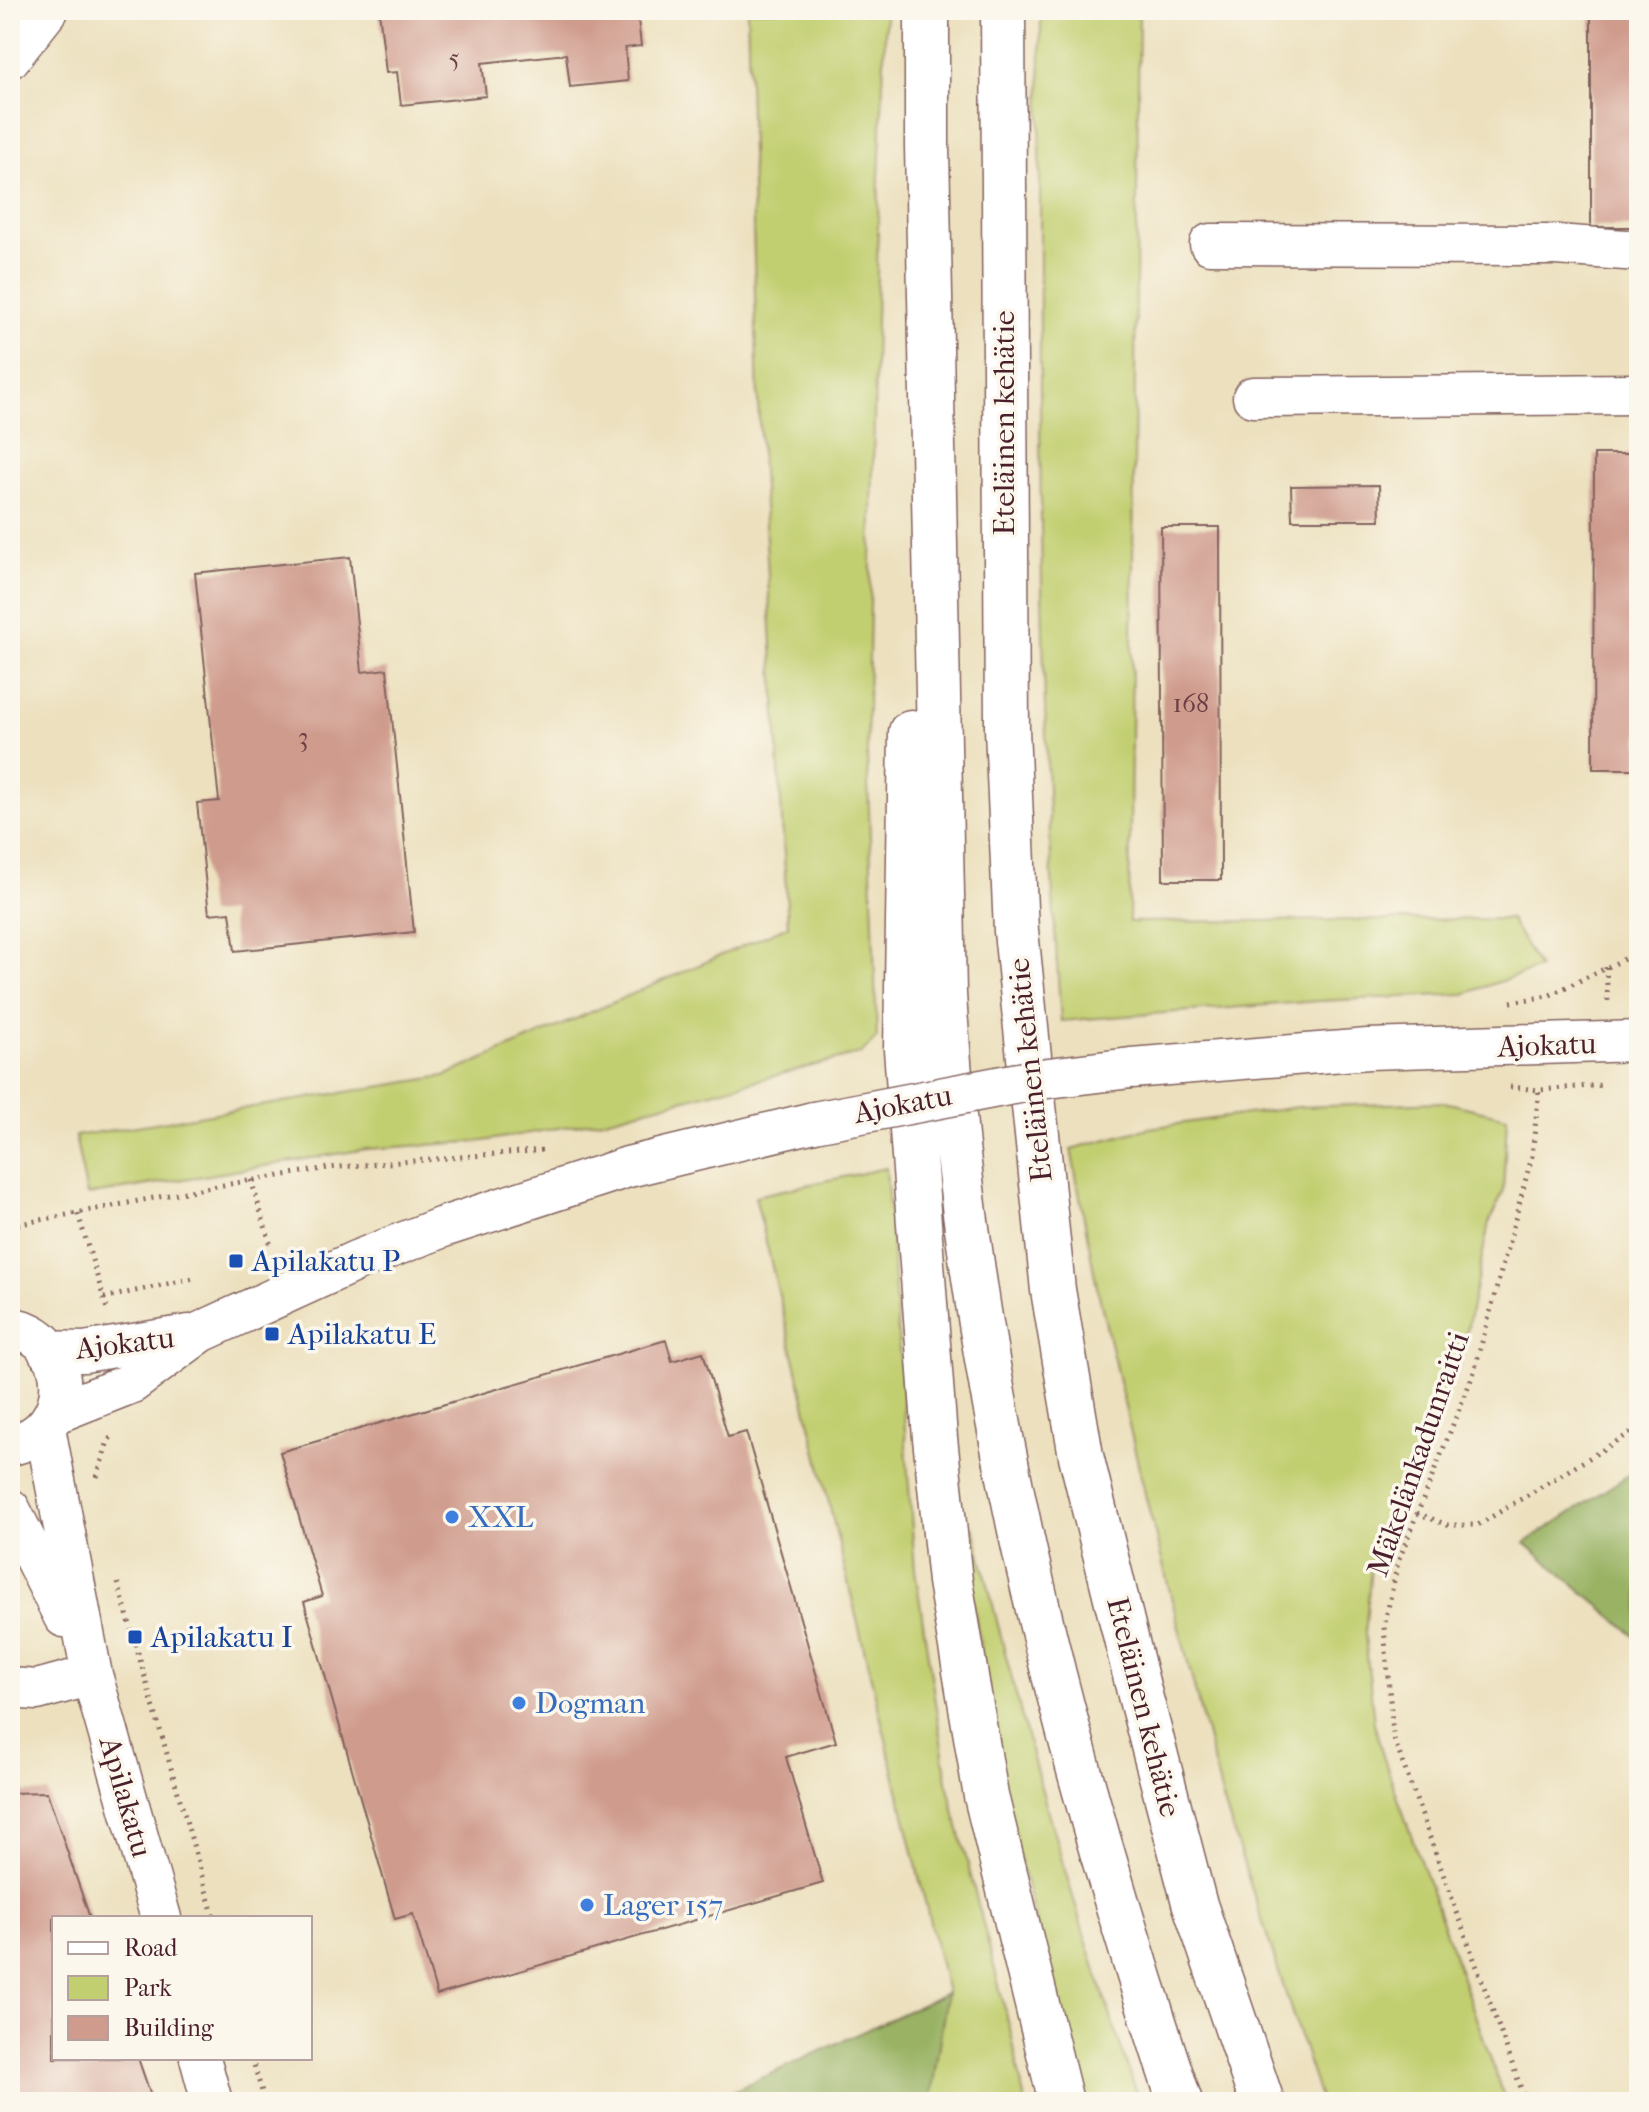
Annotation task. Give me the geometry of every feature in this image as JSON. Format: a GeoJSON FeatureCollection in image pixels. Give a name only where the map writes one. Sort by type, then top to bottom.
{"type":"FeatureCollection","features":[{"type":"Feature","properties":{"kind":"highway"},"geometry":{"type":"LineString","coordinates":[[927,10],[944,994],[951,1108],[966,1231],[997,1423],[1050,1665],[1131,1954],[1180,2102]]}},
{"type":"Feature","properties":{"kind":"highway","name":"Eteläinen kehätie"},"geometry":{"type":"LineString","coordinates":[[1003,10],[1008,745],[1016,931],[1053,1290],[1081,1456],[1141,1699],[1194,1902],[1262,2102]]}},
{"type":"Feature","properties":{"kind":"highway"},"geometry":{"type":"LineString","coordinates":[[927,146],[906,923],[906,1049],[935,1438],[956,1622],[986,1796],[1061,2102]]}},
{"type":"Feature","properties":{"kind":"street"},"geometry":{"type":"LineString","coordinates":[[10,58],[48,10]]}},
{"type":"Feature","properties":{"kind":"street"},"geometry":{"type":"LineString","coordinates":[[1210,244],[1556,245],[1639,251]]}},
{"type":"Feature","properties":{"kind":"street"},"geometry":{"type":"LineString","coordinates":[[1253,397],[1639,394]]}},
{"type":"Feature","properties":{"kind":"street","name":"Ajokatu"},"geometry":{"type":"LineString","coordinates":[[37,1429],[125,1365],[356,1261],[443,1227],[628,1167],[814,1122],[1012,1084],[1131,1068],[1368,1049],[1639,1041]]}},
{"type":"Feature","properties":{"kind":"street","name":"Ajokatu"},"geometry":{"type":"LineString","coordinates":[[24,1329],[125,1365]]}},
{"type":"Feature","properties":{"kind":"street","name":"Apilakatu"},"geometry":{"type":"LineString","coordinates":[[24,1329],[58,1367],[61,1383],[37,1429],[92,1675],[160,1916]]}},
{"type":"Feature","properties":{"kind":"street","name":"Apilakatu"},"geometry":{"type":"LineString","coordinates":[[10,1509],[92,1675]]}},
{"type":"Feature","properties":{"kind":"street"},"geometry":{"type":"LineString","coordinates":[[10,1688],[37,1690],[92,1675]]}},
{"type":"Feature","properties":{"kind":"street"},"geometry":{"type":"LineString","coordinates":[[201,2060],[212,2102]]}},
{"type":"Feature","properties":{"kind":"path"},"geometry":{"type":"LineString","coordinates":[[1548,996],[1639,952]]}},
{"type":"Feature","properties":{"kind":"path","name":"Mäkelänkadunraitti"},"geometry":{"type":"LineString","coordinates":[[1526,2102],[1393,1736],[1384,1627],[1398,1562],[1474,1372],[1532,1156],[1539,1090]]}},
{"type":"Feature","properties":{"kind":"path"},"geometry":{"type":"LineString","coordinates":[[10,1226],[328,1168],[556,1147]]}},
{"type":"Feature","properties":{"kind":"path"},"geometry":{"type":"LineString","coordinates":[[10,1168],[18,1224]]}},
{"type":"Feature","properties":{"kind":"path"},"geometry":{"type":"LineString","coordinates":[[251,1180],[271,1246]]}},
{"type":"Feature","properties":{"kind":"path"},"geometry":{"type":"LineString","coordinates":[[78,1214],[139,1409],[108,1441],[97,1480]]}},
{"type":"Feature","properties":{"kind":"path"},"geometry":{"type":"LineString","coordinates":[[1639,1233],[1639,1245]]}},
{"type":"Feature","properties":{"kind":"path"},"geometry":{"type":"LineString","coordinates":[[104,1298],[194,1278]]}},
{"type":"Feature","properties":{"kind":"path"},"geometry":{"type":"LineString","coordinates":[[1417,1513],[1447,1525],[1478,1525],[1639,1428]]}},
{"type":"Feature","properties":{"kind":"path"},"geometry":{"type":"LineString","coordinates":[[116,1578],[213,1916]]}},
{"type":"Feature","properties":{"kind":"path"},"geometry":{"type":"LineString","coordinates":[[253,2060],[265,2102]]}},
{"type":"Feature","properties":{"kind":"green space"},"geometry":{"type":"Polygon","coordinates":[[[747,10],[886,10],[879,177],[867,753],[877,1037],[862,1053],[609,1119],[484,1141],[367,1149],[87,1195],[75,1136],[445,1076],[788,926],[758,401],[747,10]]]}},
{"type":"Feature","properties":{"kind":"green space"},"geometry":{"type":"Polygon","coordinates":[[[1041,10],[1139,10],[1129,922],[1510,919],[1539,968],[1464,994],[1319,1001],[1061,1021],[1043,642],[1041,10]]]}},
{"type":"Feature","properties":{"kind":"green space"},"geometry":{"type":"Polygon","coordinates":[[[1444,1102],[1507,1117],[1503,1192],[1489,1223],[1460,1364],[1372,1555],[1365,1635],[1374,1723],[1383,1756],[1506,2102],[1321,2102],[1223,1800],[1146,1498],[1096,1282],[1071,1149],[1149,1128],[1298,1107],[1444,1102]]]}},
{"type":"Feature","properties":{"kind":"green space"},"geometry":{"type":"Polygon","coordinates":[[[886,1168],[915,1570],[948,1787],[1011,2033],[1025,2102],[930,2102],[947,1993],[755,1196],[886,1168]]]}},
{"type":"Feature","properties":{"kind":"green space"},"geometry":{"type":"Polygon","coordinates":[[[1639,1468],[1639,1639],[1525,1543],[1639,1468]]]}},
{"type":"Feature","properties":{"kind":"green space"},"geometry":{"type":"Polygon","coordinates":[[[974,1528],[1050,1817],[1092,1960],[1140,2102],[1082,2102],[1005,1802],[962,1532],[974,1528]]]}},
{"type":"Feature","properties":{"kind":"green space"},"geometry":{"type":"Polygon","coordinates":[[[947,1993],[930,2102],[709,2102],[947,1993]]]}},
{"type":"Feature","properties":{"kind":"building"},"geometry":{"type":"Polygon","coordinates":[[[379,10],[637,10],[641,46],[625,48],[628,81],[570,87],[566,54],[482,63],[486,96],[401,105],[397,72],[386,73],[379,10]]]}},
{"type":"Feature","properties":{"kind":"building"},"geometry":{"type":"Polygon","coordinates":[[[1591,10],[1639,10],[1639,227],[1591,227],[1591,10]]]}},
{"type":"Feature","properties":{"kind":"building"},"geometry":{"type":"Polygon","coordinates":[[[1594,454],[1639,454],[1639,769],[1593,769],[1594,454]]]}},
{"type":"Feature","properties":{"kind":"building"},"geometry":{"type":"Polygon","coordinates":[[[1379,485],[1380,520],[1292,520],[1291,486],[1379,485]]]}},
{"type":"Feature","properties":{"kind":"building"},"geometry":{"type":"Polygon","coordinates":[[[1161,527],[1220,527],[1221,880],[1163,880],[1161,527]]]}},
{"type":"Feature","properties":{"kind":"building"},"geometry":{"type":"Polygon","coordinates":[[[350,557],[362,672],[387,669],[414,932],[235,951],[230,912],[209,914],[197,803],[219,801],[195,573],[350,557]]]}},
{"type":"Feature","properties":{"kind":"building"},"geometry":{"type":"Polygon","coordinates":[[[666,1340],[672,1361],[703,1352],[728,1437],[746,1432],[836,1742],[786,1757],[823,1883],[437,1995],[413,1914],[395,1919],[304,1602],[322,1596],[280,1452],[666,1340]]]}},
{"type":"Feature","properties":{"kind":"building"},"geometry":{"type":"Polygon","coordinates":[[[47,1792],[89,1916],[52,1916],[52,2060],[139,2060],[153,2102],[10,2102],[10,1793],[47,1792]]]}},
{"type":"Feature","properties":{"kind":"place","name":"Apilakatu P"},"geometry":{"type":"Point","coordinates":[236,1261]}},
{"type":"Feature","properties":{"kind":"place","name":"Apilakatu E"},"geometry":{"type":"Point","coordinates":[272,1334]}},
{"type":"Feature","properties":{"kind":"place","name":"XXL"},"geometry":{"type":"Point","coordinates":[452,1517]}},
{"type":"Feature","properties":{"kind":"place","name":"Apilakatu I"},"geometry":{"type":"Point","coordinates":[135,1637]}},
{"type":"Feature","properties":{"kind":"place","name":"Dogman"},"geometry":{"type":"Point","coordinates":[519,1703]}},
{"type":"Feature","properties":{"kind":"place","name":"Lager 157"},"geometry":{"type":"Point","coordinates":[587,1905]}}]}
